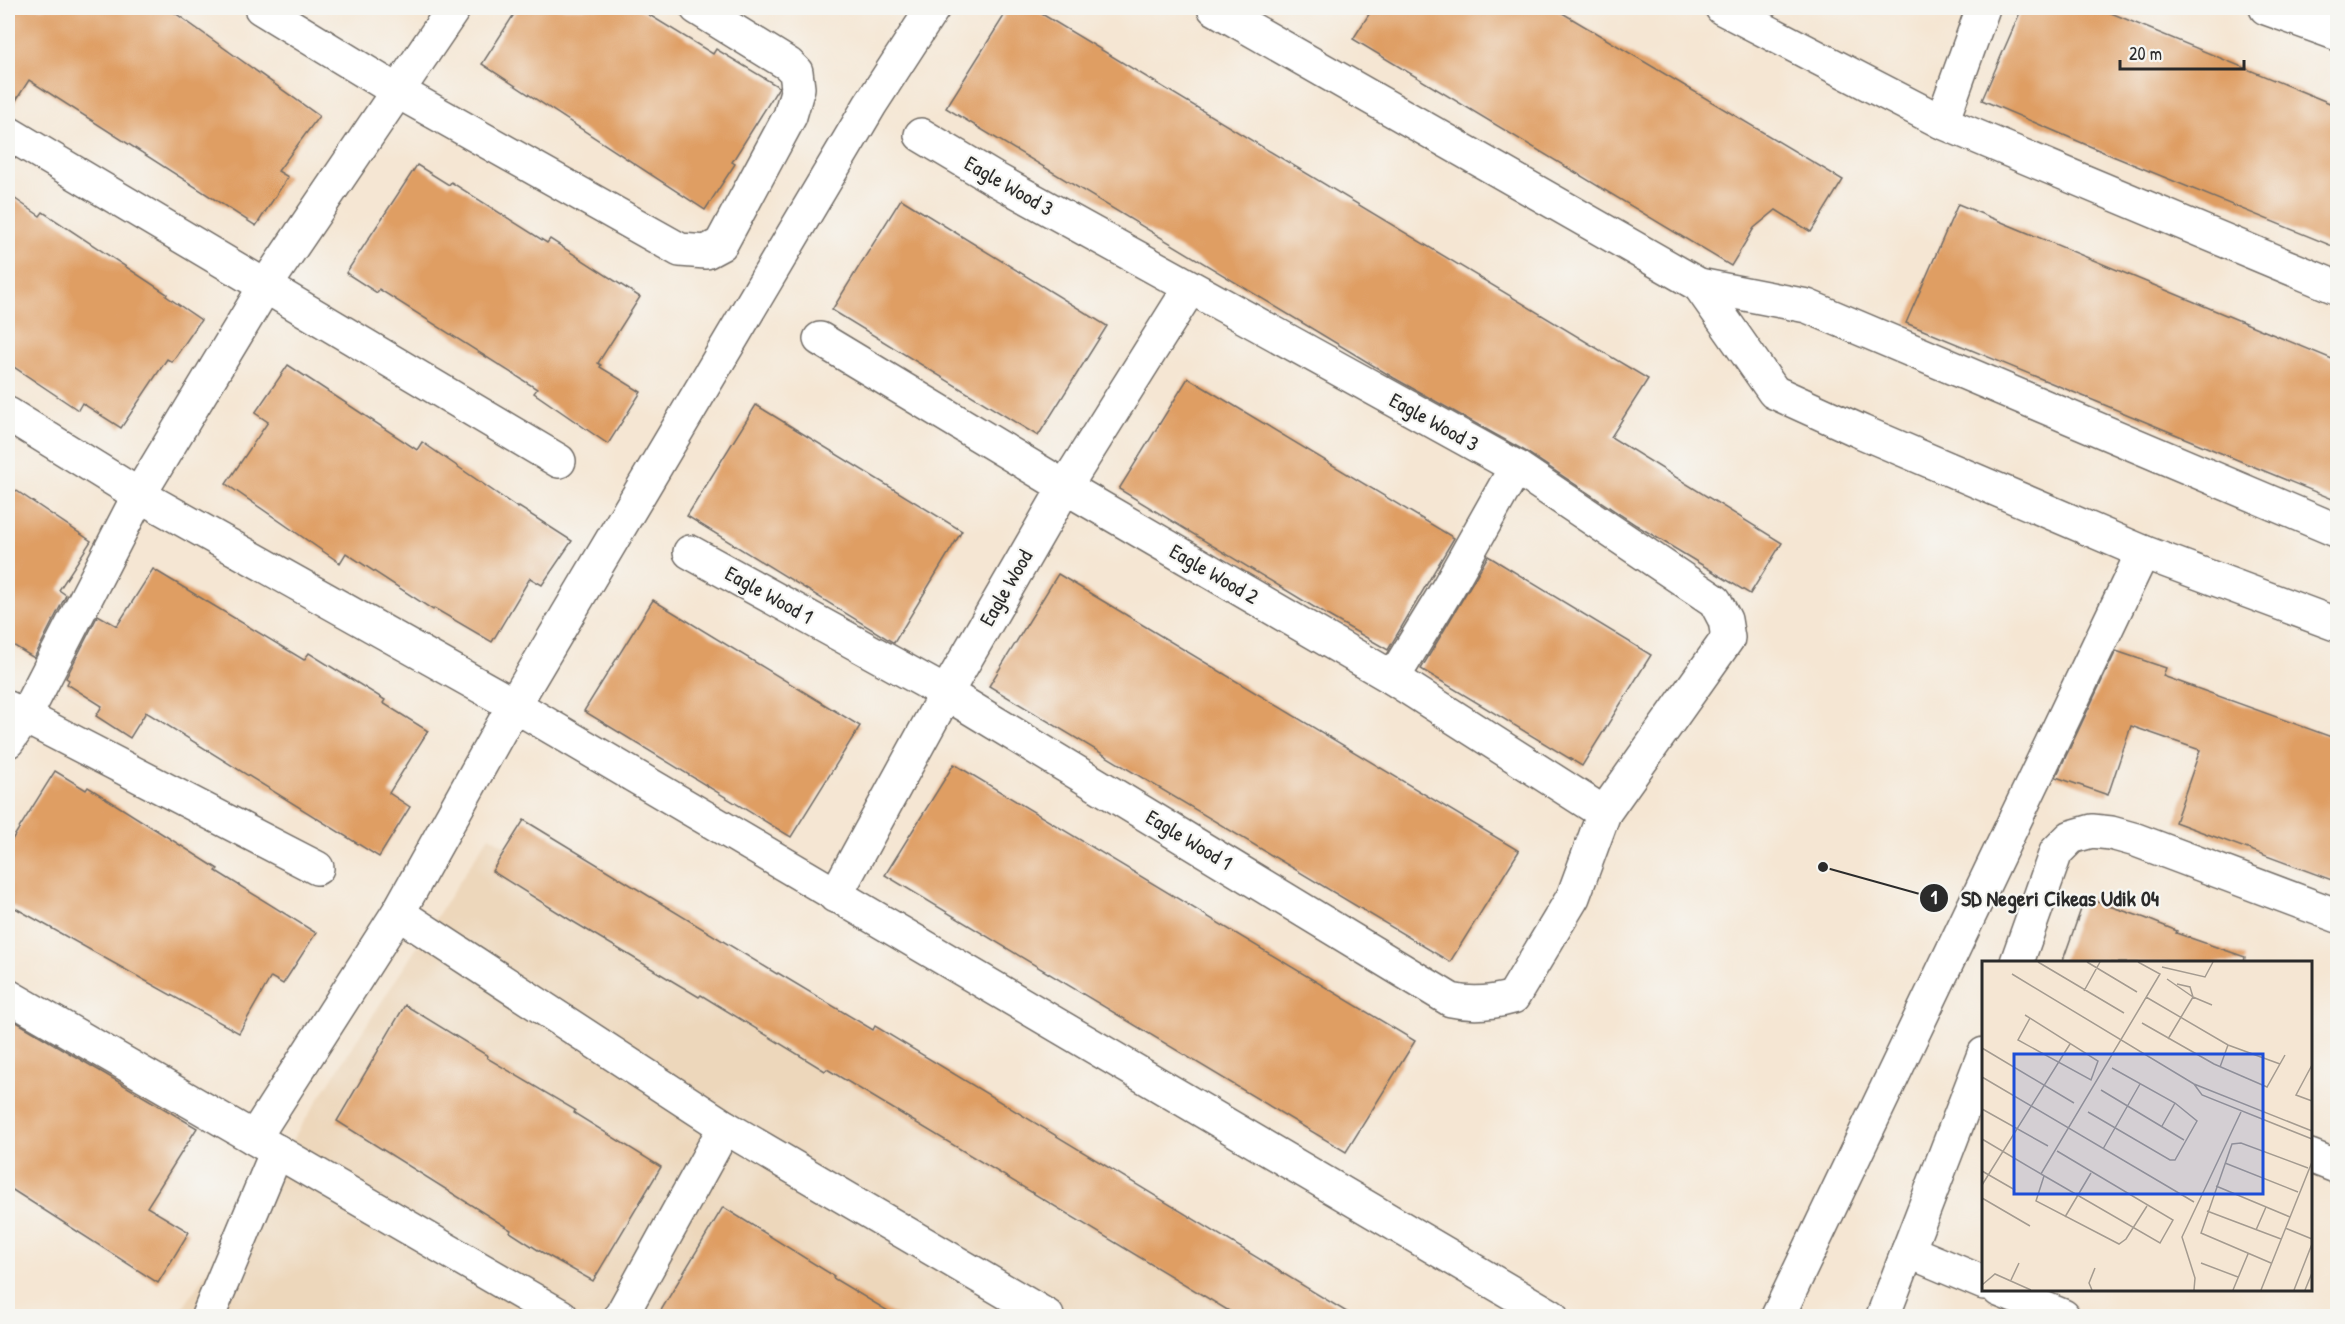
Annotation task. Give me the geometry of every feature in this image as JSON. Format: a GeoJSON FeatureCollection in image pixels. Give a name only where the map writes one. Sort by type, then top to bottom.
{"type":"FeatureCollection","features":[{"type":"Feature","properties":{"kind":"street"},"geometry":{"type":"LineString","coordinates":[[261,8],[397,91],[680,250],[706,252],[721,244],[790,116],[798,88],[796,72],[788,64],[697,8]]}},
{"type":"Feature","properties":{"kind":"street"},"geometry":{"type":"LineString","coordinates":[[316,868],[13,722],[139,495],[266,285],[454,8]]}},
{"type":"Feature","properties":{"kind":"street"},"geometry":{"type":"LineString","coordinates":[[208,1317],[266,1145],[514,705],[864,115],[933,8]]}},
{"type":"Feature","properties":{"kind":"street"},"geometry":{"type":"LineString","coordinates":[[1214,8],[1699,285],[1807,306],[2337,531]]}},
{"type":"Feature","properties":{"kind":"street"},"geometry":{"type":"LineString","coordinates":[[1722,8],[1942,122],[2337,288]]}},
{"type":"Feature","properties":{"kind":"street"},"geometry":{"type":"LineString","coordinates":[[1942,122],[1983,8]]}},
{"type":"Feature","properties":{"kind":"street"},"geometry":{"type":"LineString","coordinates":[[2266,8],[2337,34]]}},
{"type":"Feature","properties":{"kind":"street"},"geometry":{"type":"LineString","coordinates":[[8,133],[559,461]]}},
{"type":"Feature","properties":{"kind":"street","name":"Eagle Wood 3"},"geometry":{"type":"LineString","coordinates":[[921,135],[993,178],[1515,467],[1715,601],[1725,620],[1728,638],[1604,813]]}},
{"type":"Feature","properties":{"kind":"street"},"geometry":{"type":"LineString","coordinates":[[1699,285],[1774,392],[2143,552],[2337,625]]}},
{"type":"Feature","properties":{"kind":"street","name":"Eagle Wood"},"geometry":{"type":"LineString","coordinates":[[835,896],[946,693],[1065,488],[1190,288]]}},
{"type":"Feature","properties":{"kind":"street","name":"Eagle Wood 2"},"geometry":{"type":"LineString","coordinates":[[820,339],[1065,488],[1393,678],[1604,813]]}},
{"type":"Feature","properties":{"kind":"street"},"geometry":{"type":"LineString","coordinates":[[8,414],[139,495],[514,705],[1551,1317]]}},
{"type":"Feature","properties":{"kind":"street"},"geometry":{"type":"LineString","coordinates":[[1393,678],[1448,588],[1515,467]]}},
{"type":"Feature","properties":{"kind":"street","name":"Eagle Wood 1"},"geometry":{"type":"LineString","coordinates":[[690,552],[946,693],[1451,1000],[1466,1003],[1498,1002],[1513,998],[1574,897],[1604,813]]}},
{"type":"Feature","properties":{"kind":"street"},"geometry":{"type":"LineString","coordinates":[[1778,1317],[2143,552]]}},
{"type":"Feature","properties":{"kind":"street"},"geometry":{"type":"LineString","coordinates":[[2018,961],[2056,852],[2071,837],[2092,831],[2136,840],[2337,916]]}},
{"type":"Feature","properties":{"kind":"street"},"geometry":{"type":"LineString","coordinates":[[398,913],[725,1127],[1047,1317]]}},
{"type":"Feature","properties":{"kind":"street"},"geometry":{"type":"LineString","coordinates":[[8,996],[561,1317]]}},
{"type":"Feature","properties":{"kind":"street"},"geometry":{"type":"LineString","coordinates":[[1883,1317],[1982,1057]]}},
{"type":"Feature","properties":{"kind":"street"},"geometry":{"type":"LineString","coordinates":[[621,1317],[725,1127]]}},
{"type":"Feature","properties":{"kind":"street"},"geometry":{"type":"LineString","coordinates":[[2312,1157],[2337,1167]]}},
{"type":"Feature","properties":{"kind":"street"},"geometry":{"type":"LineString","coordinates":[[1908,1251],[1982,1283]]}},
{"type":"Feature","properties":{"kind":"street"},"geometry":{"type":"LineString","coordinates":[[2001,1291],[2063,1317]]}},
{"type":"Feature","properties":{"kind":"shaded area"},"geometry":{"type":"Polygon","coordinates":[[[489,836],[1252,1316],[178,1316],[489,836]]]}},
{"type":"Feature","properties":{"kind":"building"},"geometry":{"type":"Polygon","coordinates":[[[8,8],[168,8],[319,116],[278,171],[288,177],[256,226],[29,80],[8,113],[8,8]]]}},
{"type":"Feature","properties":{"kind":"building"},"geometry":{"type":"Polygon","coordinates":[[[518,8],[638,8],[713,54],[716,49],[779,87],[732,162],[735,164],[705,210],[482,64],[518,8]]]}},
{"type":"Feature","properties":{"kind":"building"},"geometry":{"type":"Polygon","coordinates":[[[1009,8],[1032,8],[1648,379],[1611,437],[1782,543],[1750,594],[1636,525],[1525,451],[1394,378],[946,108],[1009,8]]]}},
{"type":"Feature","properties":{"kind":"building"},"geometry":{"type":"Polygon","coordinates":[[[1373,8],[1554,8],[1843,180],[1811,232],[1776,210],[1754,228],[1731,266],[1353,39],[1373,8]]]}},
{"type":"Feature","properties":{"kind":"building"},"geometry":{"type":"Polygon","coordinates":[[[2022,8],[2099,8],[2337,106],[2337,248],[1982,100],[2022,8]]]}},
{"type":"Feature","properties":{"kind":"building"},"geometry":{"type":"Polygon","coordinates":[[[417,165],[449,185],[451,182],[547,243],[550,239],[640,297],[598,363],[600,367],[641,392],[608,444],[534,393],[537,389],[379,289],[377,293],[346,273],[417,165]]]}},
{"type":"Feature","properties":{"kind":"building"},"geometry":{"type":"Polygon","coordinates":[[[8,194],[40,216],[43,212],[167,294],[166,296],[201,320],[172,362],[167,359],[121,428],[82,403],[78,410],[8,363],[8,194]]]}},
{"type":"Feature","properties":{"kind":"building"},"geometry":{"type":"Polygon","coordinates":[[[901,199],[1107,326],[1038,436],[832,310],[901,199]]]}},
{"type":"Feature","properties":{"kind":"building"},"geometry":{"type":"Polygon","coordinates":[[[1958,204],[2337,361],[2337,501],[1906,323],[1958,204]]]}},
{"type":"Feature","properties":{"kind":"building"},"geometry":{"type":"Polygon","coordinates":[[[288,365],[417,450],[422,442],[518,508],[572,541],[542,585],[530,578],[492,642],[434,608],[433,610],[346,553],[340,563],[226,484],[268,422],[255,413],[288,365]]]}},
{"type":"Feature","properties":{"kind":"building"},"geometry":{"type":"Polygon","coordinates":[[[1188,378],[1454,538],[1388,650],[1119,489],[1188,378]]]}},
{"type":"Feature","properties":{"kind":"building"},"geometry":{"type":"Polygon","coordinates":[[[756,405],[962,531],[894,643],[687,516],[756,405]]]}},
{"type":"Feature","properties":{"kind":"building"},"geometry":{"type":"Polygon","coordinates":[[[8,485],[91,541],[59,590],[66,595],[34,658],[8,642],[8,485]]]}},
{"type":"Feature","properties":{"kind":"building"},"geometry":{"type":"Polygon","coordinates":[[[1488,556],[1651,655],[1582,766],[1421,669],[1488,556]]]}},
{"type":"Feature","properties":{"kind":"building"},"geometry":{"type":"Polygon","coordinates":[[[153,569],[304,660],[309,653],[385,700],[383,703],[428,731],[389,793],[410,807],[379,857],[146,712],[130,738],[96,716],[102,706],[67,684],[69,680],[66,678],[98,615],[117,626],[153,569]]]}},
{"type":"Feature","properties":{"kind":"building"},"geometry":{"type":"Polygon","coordinates":[[[1058,574],[1519,851],[1450,962],[989,686],[1058,574]]]}},
{"type":"Feature","properties":{"kind":"building"},"geometry":{"type":"Polygon","coordinates":[[[653,600],[860,726],[791,837],[584,711],[653,600]]]}},
{"type":"Feature","properties":{"kind":"building"},"geometry":{"type":"Polygon","coordinates":[[[2116,651],[2166,668],[2163,676],[2337,739],[2337,882],[2175,822],[2200,750],[2131,726],[2108,795],[2056,777],[2116,651]]]}},
{"type":"Feature","properties":{"kind":"building"},"geometry":{"type":"Polygon","coordinates":[[[954,764],[1415,1041],[1346,1152],[885,875],[954,764]]]}},
{"type":"Feature","properties":{"kind":"building"},"geometry":{"type":"Polygon","coordinates":[[[55,771],[86,790],[88,787],[316,933],[283,984],[271,977],[239,1033],[8,904],[8,846],[55,771]]]}},
{"type":"Feature","properties":{"kind":"building"},"geometry":{"type":"Polygon","coordinates":[[[524,820],[777,974],[873,1030],[875,1026],[1355,1317],[1239,1317],[827,1069],[825,1071],[701,995],[699,997],[492,871],[524,820]]]}},
{"type":"Feature","properties":{"kind":"building"},"geometry":{"type":"Polygon","coordinates":[[[2085,898],[2145,918],[2177,931],[2176,933],[2245,957],[2244,961],[2063,961],[2085,898]]]}},
{"type":"Feature","properties":{"kind":"building"},"geometry":{"type":"Polygon","coordinates":[[[405,1005],[488,1056],[487,1058],[575,1110],[574,1113],[661,1167],[593,1281],[538,1250],[510,1232],[511,1230],[337,1121],[405,1005]]]}},
{"type":"Feature","properties":{"kind":"building"},"geometry":{"type":"Polygon","coordinates":[[[8,1017],[197,1128],[147,1207],[189,1232],[158,1283],[8,1187],[8,1017]]]}},
{"type":"Feature","properties":{"kind":"building"},"geometry":{"type":"Polygon","coordinates":[[[723,1207],[834,1276],[833,1278],[898,1317],[657,1317],[723,1207]]]}},
{"type":"Feature","properties":{"kind":"place","name":"SD Negeri Cikeas Udik 04"},"geometry":{"type":"Point","coordinates":[1823,867]}}]}
